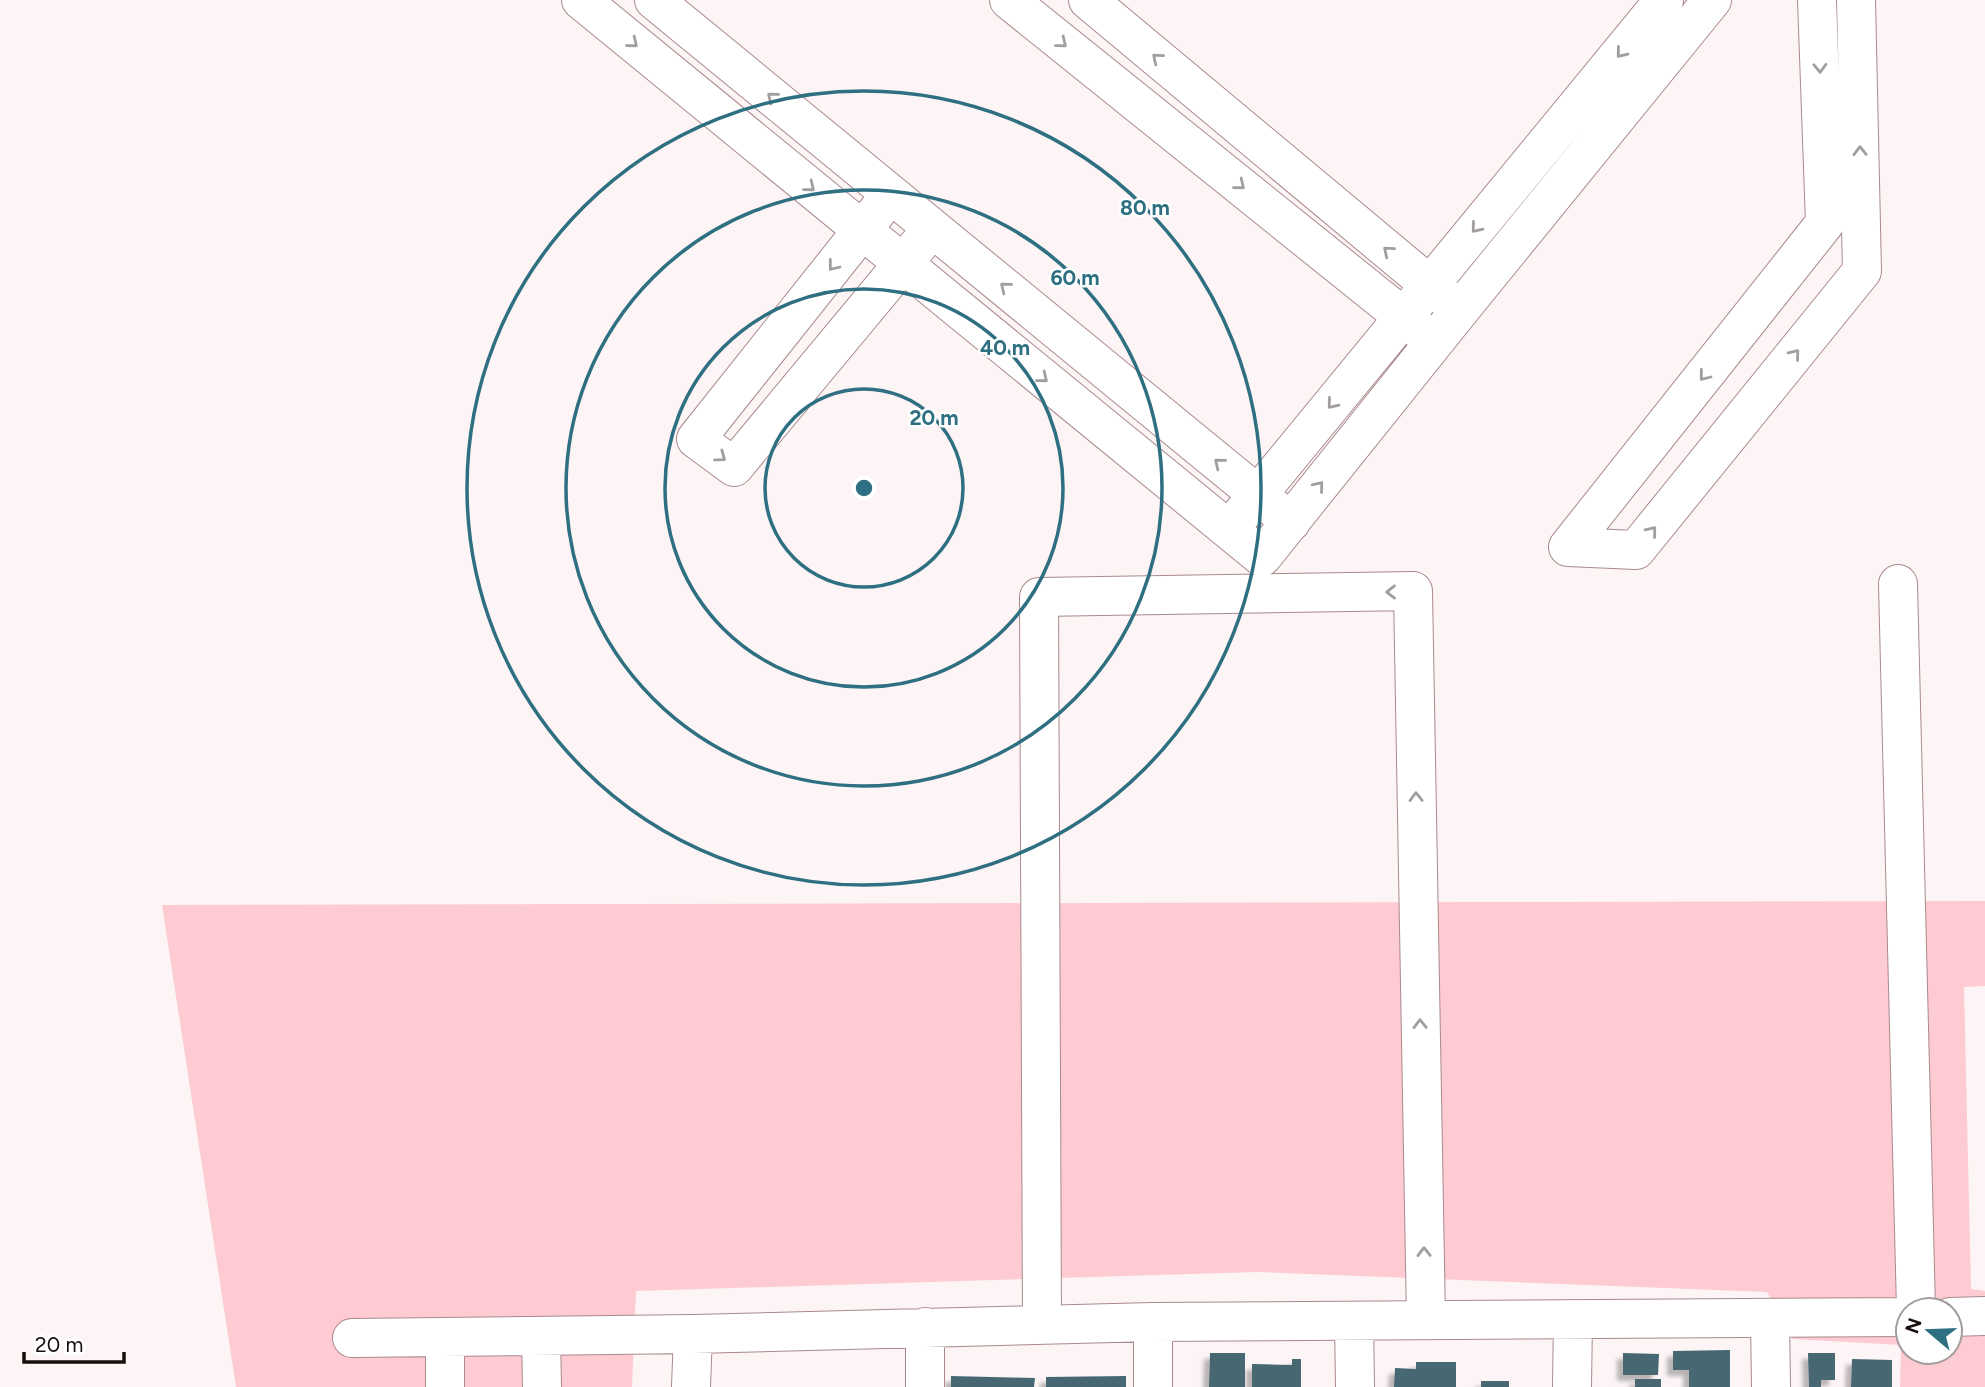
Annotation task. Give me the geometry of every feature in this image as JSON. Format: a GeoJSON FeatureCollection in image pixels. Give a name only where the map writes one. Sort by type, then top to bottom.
{"type":"FeatureCollection","features":[{"type":"Feature","properties":{"kind":"street"},"geometry":{"type":"LineString","coordinates":[[581,0],[1262,557],[1712,0]]}},
{"type":"Feature","properties":{"kind":"street"},"geometry":{"type":"LineString","coordinates":[[654,0],[1291,522]]}},
{"type":"Feature","properties":{"kind":"street"},"geometry":{"type":"LineString","coordinates":[[1009,0],[1434,342]]}},
{"type":"Feature","properties":{"kind":"street"},"geometry":{"type":"LineString","coordinates":[[1088,0],[1460,310]]}},
{"type":"Feature","properties":{"kind":"street"},"geometry":{"type":"LineString","coordinates":[[1228,529],[1664,0]]}},
{"type":"Feature","properties":{"kind":"street"},"geometry":{"type":"LineString","coordinates":[[1817,0],[1843,222],[1862,271],[1636,550],[1568,547],[1843,222],[1856,0]]}},
{"type":"Feature","properties":{"kind":"street"},"geometry":{"type":"LineString","coordinates":[[1161,122],[1191,86]]}},
{"type":"Feature","properties":{"kind":"street"},"geometry":{"type":"LineString","coordinates":[[892,194],[861,229],[696,439],[734,467],[932,228]]}},
{"type":"Feature","properties":{"kind":"street"},"geometry":{"type":"LineString","coordinates":[[1898,584],[1916,1296]]}},
{"type":"Feature","properties":{"kind":"street"},"geometry":{"type":"LineString","coordinates":[[1042,1325],[1039,597],[1413,592],[1426,1320]]}},
{"type":"Feature","properties":{"kind":"street"},"geometry":{"type":"LineString","coordinates":[[1964,1317],[1985,1316]]}},
{"type":"Feature","properties":{"kind":"street"},"geometry":{"type":"LineString","coordinates":[[352,1338],[693,1334],[1153,1322],[1894,1317]]}},
{"type":"Feature","properties":{"kind":"street"},"geometry":{"type":"LineString","coordinates":[[1770,1318],[1771,1387]]}},
{"type":"Feature","properties":{"kind":"street"},"geometry":{"type":"LineString","coordinates":[[1572,1387],[1573,1319]]}},
{"type":"Feature","properties":{"kind":"street"},"geometry":{"type":"LineString","coordinates":[[1354,1321],[1354,1387]]}},
{"type":"Feature","properties":{"kind":"street"},"geometry":{"type":"LineString","coordinates":[[1153,1322],[1153,1387]]}},
{"type":"Feature","properties":{"kind":"street"},"geometry":{"type":"LineString","coordinates":[[925,1327],[925,1387]]}},
{"type":"Feature","properties":{"kind":"street"},"geometry":{"type":"LineString","coordinates":[[691,1387],[693,1334]]}},
{"type":"Feature","properties":{"kind":"street"},"geometry":{"type":"LineString","coordinates":[[541,1336],[542,1387]]}},
{"type":"Feature","properties":{"kind":"street"},"geometry":{"type":"LineString","coordinates":[[445,1337],[445,1387]]}},
{"type":"Feature","properties":{"kind":"shaded area"},"geometry":{"type":"Polygon","coordinates":[[[1985,901],[1985,986],[1964,987],[1971,1289],[1985,1291],[1985,1387],[1900,1387],[1900,1366],[1964,1366],[1964,1296],[1894,1296],[1894,1345],[1793,1339],[1767,1292],[1257,1272],[636,1291],[632,1387],[236,1387],[162,905],[1985,901]]]}},
{"type":"Feature","properties":{"kind":"building"},"geometry":{"type":"Polygon","coordinates":[[[1730,1350],[1730,1387],[1689,1387],[1689,1370],[1673,1370],[1673,1351],[1730,1350]]]}},
{"type":"Feature","properties":{"kind":"building"},"geometry":{"type":"Polygon","coordinates":[[[1210,1353],[1245,1353],[1245,1387],[1209,1387],[1210,1353]]]}},
{"type":"Feature","properties":{"kind":"building"},"geometry":{"type":"Polygon","coordinates":[[[1623,1353],[1659,1354],[1658,1375],[1623,1375],[1623,1353]]]}},
{"type":"Feature","properties":{"kind":"building"},"geometry":{"type":"Polygon","coordinates":[[[1808,1353],[1835,1353],[1835,1380],[1821,1380],[1821,1387],[1809,1387],[1808,1353]]]}},
{"type":"Feature","properties":{"kind":"building"},"geometry":{"type":"Polygon","coordinates":[[[1292,1359],[1301,1359],[1301,1387],[1252,1387],[1252,1364],[1292,1365],[1292,1359]]]}},
{"type":"Feature","properties":{"kind":"building"},"geometry":{"type":"Polygon","coordinates":[[[1852,1359],[1892,1360],[1892,1387],[1851,1387],[1852,1359]]]}},
{"type":"Feature","properties":{"kind":"building"},"geometry":{"type":"Polygon","coordinates":[[[1416,1362],[1456,1362],[1456,1387],[1394,1387],[1395,1368],[1416,1369],[1416,1362]]]}},
{"type":"Feature","properties":{"kind":"building"},"geometry":{"type":"Polygon","coordinates":[[[951,1376],[1035,1378],[1034,1387],[951,1387],[951,1376]]]}},
{"type":"Feature","properties":{"kind":"building"},"geometry":{"type":"Polygon","coordinates":[[[1126,1376],[1126,1387],[1046,1387],[1046,1377],[1126,1376]]]}},
{"type":"Feature","properties":{"kind":"building"},"geometry":{"type":"Polygon","coordinates":[[[1635,1379],[1661,1379],[1661,1387],[1635,1387],[1635,1379]]]}},
{"type":"Feature","properties":{"kind":"building"},"geometry":{"type":"Polygon","coordinates":[[[1481,1381],[1509,1381],[1509,1387],[1481,1387],[1481,1381]]]}}]}
